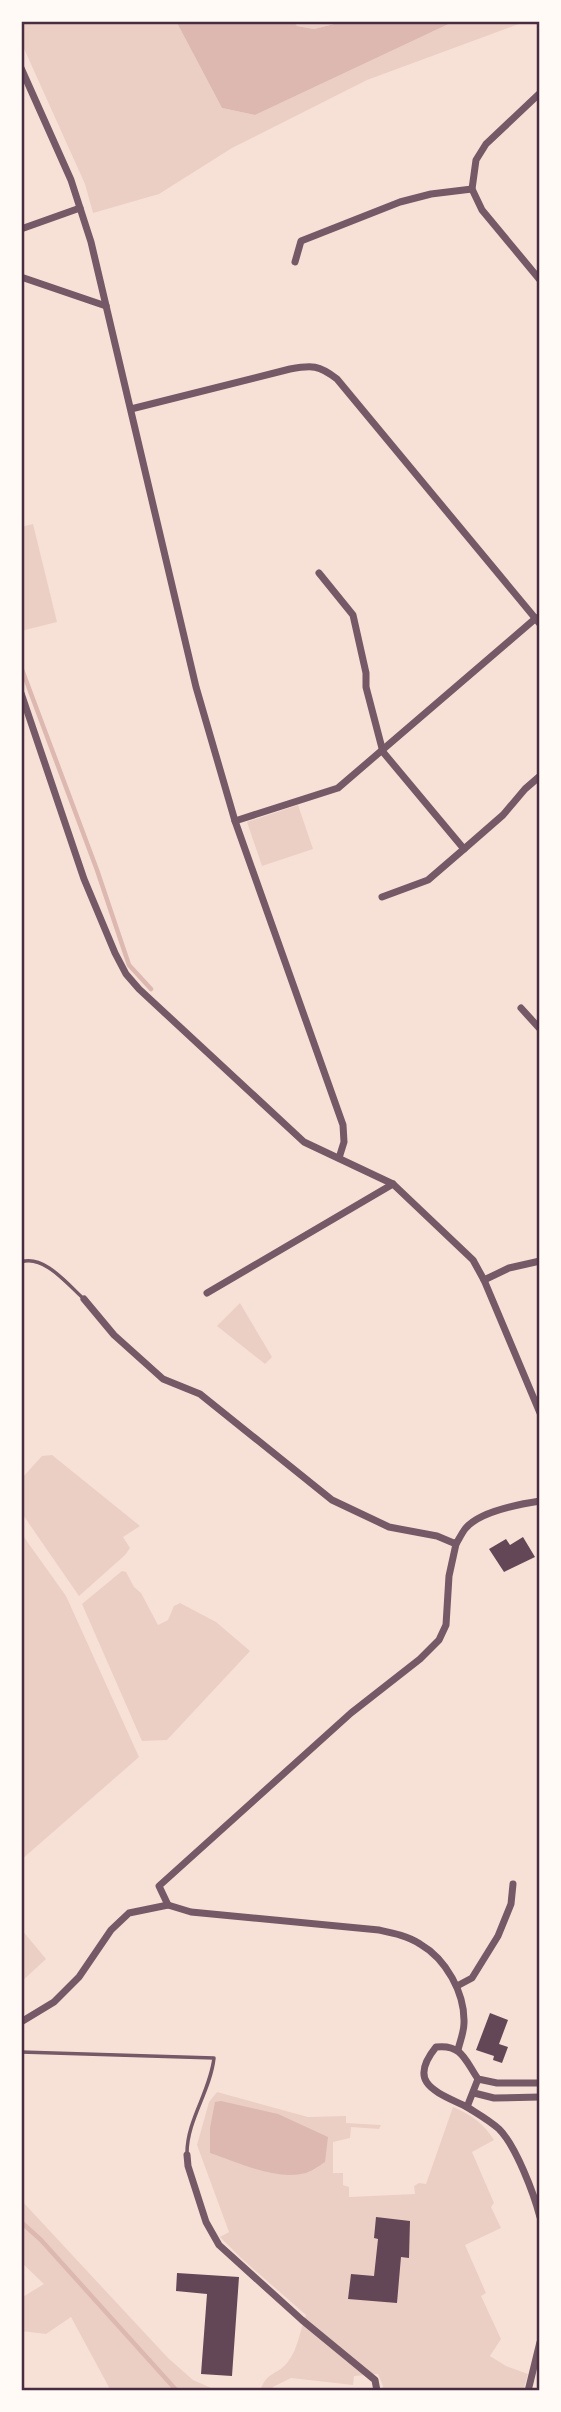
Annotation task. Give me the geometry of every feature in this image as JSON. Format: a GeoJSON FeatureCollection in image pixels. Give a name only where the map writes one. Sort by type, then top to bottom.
{"type":"FeatureCollection","features":[{"type":"Feature","properties":{"kind":"street"},"geometry":{"type":"LineString","coordinates":[[21,68],[71,180],[91,242],[197,687],[235,821],[343,1125],[344,1142],[339,1158]]}},
{"type":"Feature","properties":{"kind":"street"},"geometry":{"type":"LineString","coordinates":[[540,93],[486,144],[476,160],[472,189],[482,210],[540,280]]}},
{"type":"Feature","properties":{"kind":"street"},"geometry":{"type":"LineString","coordinates":[[295,262],[301,241],[400,202],[431,194],[472,189]]}},
{"type":"Feature","properties":{"kind":"street"},"geometry":{"type":"LineString","coordinates":[[21,229],[80,208]]}},
{"type":"Feature","properties":{"kind":"street"},"geometry":{"type":"LineString","coordinates":[[21,277],[106,306]]}},
{"type":"Feature","properties":{"kind":"street"},"geometry":{"type":"LineString","coordinates":[[131,409],[290,369],[308,366],[323,368],[337,379],[538,621],[338,788],[235,821]]}},
{"type":"Feature","properties":{"kind":"street"},"geometry":{"type":"LineString","coordinates":[[319,573],[353,615],[366,673],[366,687],[383,752],[464,849]]}},
{"type":"Feature","properties":{"kind":"street"},"geometry":{"type":"LineString","coordinates":[[21,693],[84,879],[126,975],[304,1142],[393,1184],[473,1260],[540,1413]]}},
{"type":"Feature","properties":{"kind":"street"},"geometry":{"type":"LineString","coordinates":[[383,897],[428,880],[503,815],[540,776]]}},
{"type":"Feature","properties":{"kind":"street"},"geometry":{"type":"LineString","coordinates":[[521,1008],[540,1029]]}},
{"type":"Feature","properties":{"kind":"street"},"geometry":{"type":"LineString","coordinates":[[206,1293],[393,1184]]}},
{"type":"Feature","properties":{"kind":"street"},"geometry":{"type":"LineString","coordinates":[[484,1280],[509,1268],[540,1261]]}},
{"type":"Feature","properties":{"kind":"street"},"geometry":{"type":"LineString","coordinates":[[84,1299],[114,1335],[163,1379],[200,1394],[332,1500],[389,1527],[437,1536],[456,1544]]}},
{"type":"Feature","properties":{"kind":"street"},"geometry":{"type":"LineString","coordinates":[[168,1905],[159,1886],[351,1713],[420,1659],[439,1640],[446,1625],[449,1576],[456,1544],[467,1527],[481,1518],[516,1505],[540,1501]]}},
{"type":"Feature","properties":{"kind":"street"},"geometry":{"type":"LineString","coordinates":[[457,1986],[472,1978],[499,1936],[511,1904],[513,1884]]}},
{"type":"Feature","properties":{"kind":"street"},"geometry":{"type":"LineString","coordinates":[[21,2022],[54,2002],[71,1986],[111,1930],[129,1913],[168,1905],[191,1912],[379,1930],[399,1934],[421,1944],[440,1960],[457,1986],[463,2005],[464,2024],[458,2050]]}},
{"type":"Feature","properties":{"kind":"street"},"geometry":{"type":"LineString","coordinates":[[540,2082],[497,2083],[478,2079],[458,2050],[448,2046],[436,2047],[426,2060],[423,2078],[427,2086],[487,2119],[501,2131],[528,2180],[540,2217]]}},
{"type":"Feature","properties":{"kind":"street"},"geometry":{"type":"LineString","coordinates":[[467,2107],[478,2079]]}},
{"type":"Feature","properties":{"kind":"street"},"geometry":{"type":"LineString","coordinates":[[474,2093],[494,2098],[540,2097]]}},
{"type":"Feature","properties":{"kind":"street"},"geometry":{"type":"LineString","coordinates":[[187,2155],[206,2222],[219,2245],[302,2320],[375,2380],[377,2391]]}},
{"type":"Feature","properties":{"kind":"street"},"geometry":{"type":"LineString","coordinates":[[528,2391],[540,2342]]}},
{"type":"Feature","properties":{"kind":"lane"},"geometry":{"type":"LineString","coordinates":[[21,1262],[29,1259],[44,1264],[84,1299]]}},
{"type":"Feature","properties":{"kind":"lane"},"geometry":{"type":"LineString","coordinates":[[21,2052],[214,2058],[212,2075],[190,2130],[187,2155]]}},
{"type":"Feature","properties":{"kind":"shaded area"},"geometry":{"type":"Polygon","coordinates":[[[21,21],[176,21],[222,108],[255,115],[455,21],[527,21],[367,80],[232,148],[159,194],[93,213],[85,184],[21,42],[21,21]]]}},
{"type":"Feature","properties":{"kind":"shaded area"},"geometry":{"type":"Polygon","coordinates":[[[176,21],[293,21],[297,26],[314,29],[346,21],[455,21],[255,115],[222,108],[176,21]]]}},
{"type":"Feature","properties":{"kind":"shaded area"},"geometry":{"type":"Polygon","coordinates":[[[293,21],[346,21],[314,29],[297,26],[293,21]]]}},
{"type":"Feature","properties":{"kind":"shaded area"},"geometry":{"type":"Polygon","coordinates":[[[33,524],[57,622],[21,631],[21,527],[33,524]]]}},
{"type":"Feature","properties":{"kind":"shaded area"},"geometry":{"type":"Polygon","coordinates":[[[298,805],[313,849],[262,866],[247,822],[298,805]]]}},
{"type":"Feature","properties":{"kind":"shaded area"},"geometry":{"type":"Polygon","coordinates":[[[240,1303],[272,1357],[265,1364],[217,1326],[240,1303]]]}},
{"type":"Feature","properties":{"kind":"shaded area"},"geometry":{"type":"Polygon","coordinates":[[[52,1455],[140,1526],[123,1537],[130,1548],[125,1555],[79,1596],[21,1512],[21,1479],[42,1456],[52,1455]]]}},
{"type":"Feature","properties":{"kind":"shaded area"},"geometry":{"type":"Polygon","coordinates":[[[21,1533],[66,1596],[139,1757],[21,1860],[21,1533]]]}},
{"type":"Feature","properties":{"kind":"shaded area"},"geometry":{"type":"Polygon","coordinates":[[[122,1571],[126,1572],[134,1587],[141,1593],[158,1625],[168,1620],[174,1606],[180,1603],[216,1622],[250,1651],[167,1740],[142,1741],[82,1604],[122,1571]]]}},
{"type":"Feature","properties":{"kind":"shaded area"},"geometry":{"type":"Polygon","coordinates":[[[21,1929],[46,1959],[21,1982],[21,1929]]]}},
{"type":"Feature","properties":{"kind":"shaded area"},"geometry":{"type":"Polygon","coordinates":[[[217,2092],[308,2117],[346,2116],[346,2123],[381,2125],[379,2129],[351,2127],[350,2138],[333,2142],[333,2173],[343,2173],[343,2185],[349,2187],[349,2197],[415,2194],[414,2186],[419,2183],[426,2184],[453,2107],[481,2124],[494,2140],[472,2152],[494,2203],[491,2207],[501,2228],[465,2245],[486,2293],[481,2296],[501,2339],[490,2356],[506,2366],[528,2374],[523,2391],[383,2391],[378,2374],[354,2376],[353,2385],[291,2378],[273,2387],[272,2391],[260,2391],[266,2380],[291,2358],[306,2315],[220,2237],[229,2232],[197,2145],[209,2102],[217,2092]]]}},
{"type":"Feature","properties":{"kind":"shaded area"},"geometry":{"type":"Polygon","coordinates":[[[221,2101],[278,2114],[328,2137],[325,2162],[306,2173],[282,2175],[210,2153],[210,2128],[215,2102],[221,2101]]]}},
{"type":"Feature","properties":{"kind":"shaded area"},"geometry":{"type":"Polygon","coordinates":[[[21,2200],[168,2358],[193,2380],[218,2391],[111,2391],[71,2317],[46,2334],[21,2331],[21,2298],[44,2284],[21,2262],[21,2200]]]}},
{"type":"Feature","properties":{"kind":"building"},"geometry":{"type":"Polygon","coordinates":[[[523,1537],[535,1557],[504,1572],[489,1549],[506,1539],[510,1545],[523,1537]]]}},
{"type":"Feature","properties":{"kind":"building"},"geometry":{"type":"Polygon","coordinates":[[[490,2013],[508,2020],[499,2044],[508,2047],[502,2063],[493,2060],[494,2056],[476,2050],[490,2013]]]}},
{"type":"Feature","properties":{"kind":"building"},"geometry":{"type":"Polygon","coordinates":[[[376,2217],[410,2221],[409,2258],[401,2257],[397,2303],[348,2299],[351,2274],[374,2276],[378,2239],[374,2238],[376,2217]]]}},
{"type":"Feature","properties":{"kind":"building"},"geometry":{"type":"Polygon","coordinates":[[[177,2273],[239,2277],[232,2376],[201,2374],[207,2294],[176,2291],[177,2273]]]}},
{"type":"Feature","properties":{"kind":"waterway"},"geometry":{"type":"LineString","coordinates":[[21,667],[97,870],[129,965],[151,989]]}},
{"type":"Feature","properties":{"kind":"waterway"},"geometry":{"type":"LineString","coordinates":[[21,2222],[41,2240],[177,2391]]}}]}
